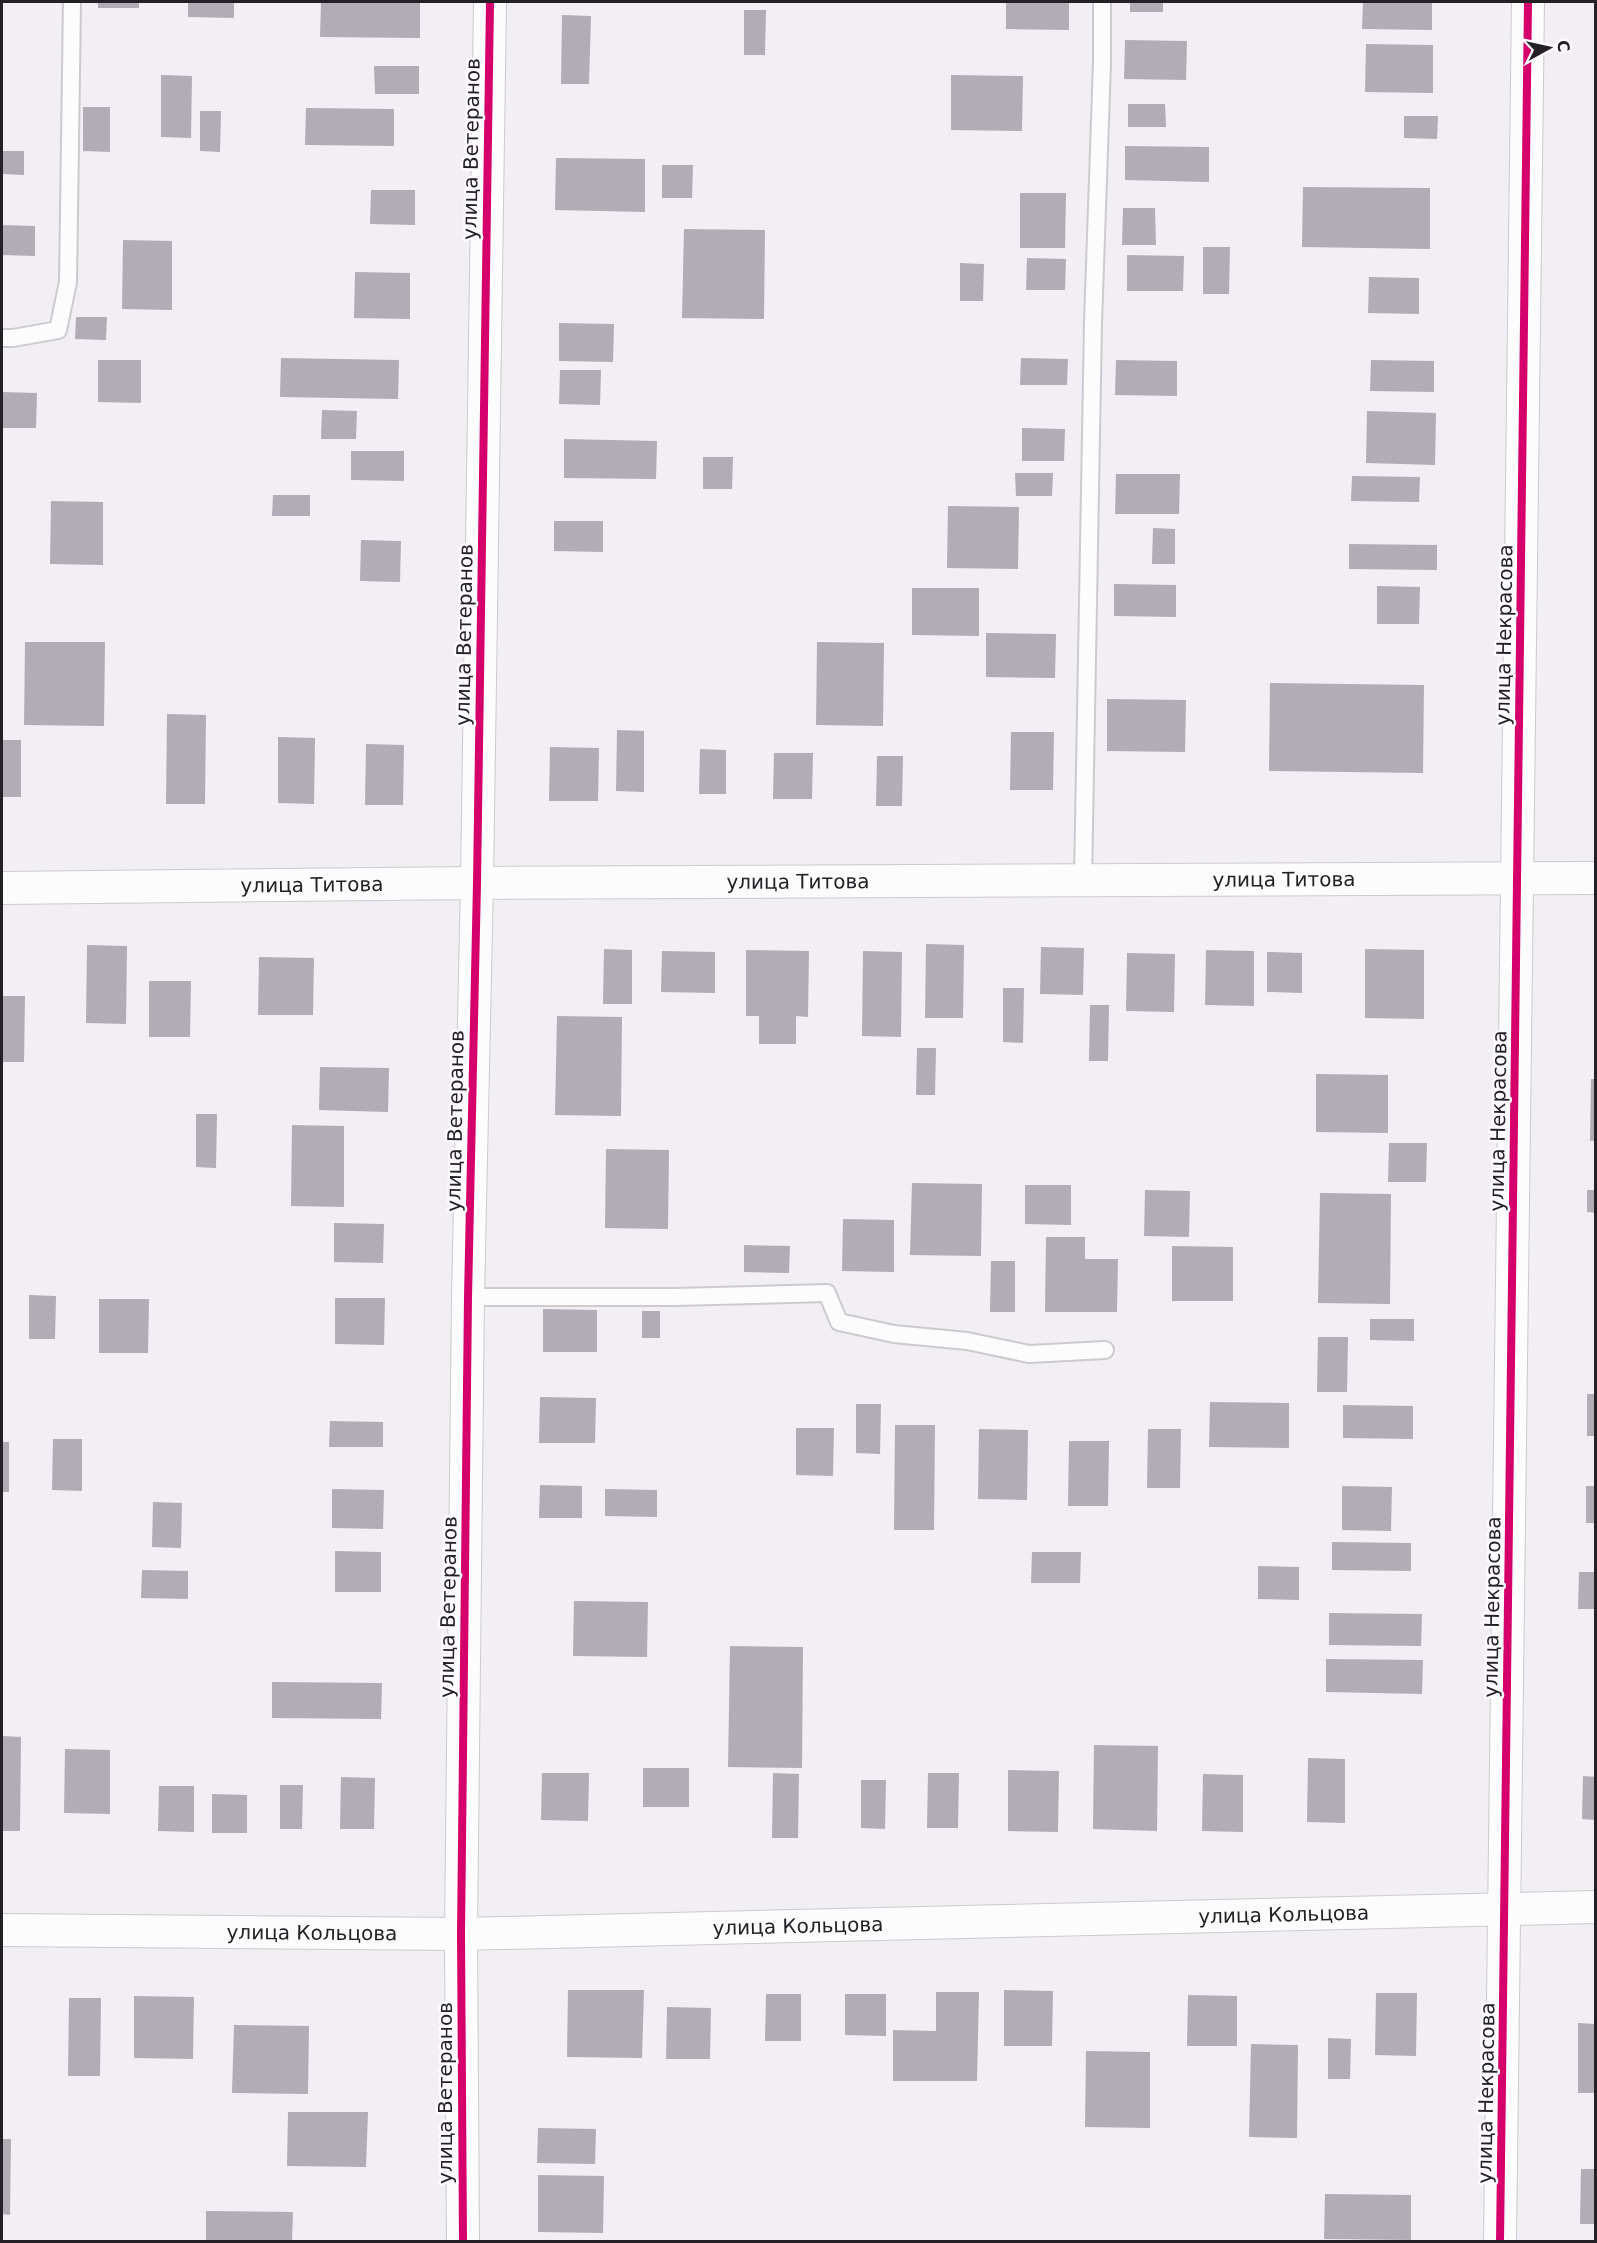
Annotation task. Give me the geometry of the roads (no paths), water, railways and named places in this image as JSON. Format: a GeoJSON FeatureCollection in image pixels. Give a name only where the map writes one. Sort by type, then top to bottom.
{"type":"FeatureCollection","features":[{"type":"Feature","properties":{"kind":"street","name":"улица Ветеранов"},"geometry":{"type":"LineString","coordinates":[[463,2241],[461,1934],[468,1297],[477,883],[490,2]]}},
{"type":"Feature","properties":{"kind":"street","name":"улица Некрасова"},"geometry":{"type":"LineString","coordinates":[[1500,2241],[1528,2]]}},
{"type":"Feature","properties":{"kind":"street","name":"улица Титова"},"geometry":{"type":"LineString","coordinates":[[2,888],[477,883],[1596,878]]}},
{"type":"Feature","properties":{"kind":"street","name":"улица Кольцова"},"geometry":{"type":"LineString","coordinates":[[2,1930],[461,1934],[1596,1907]]}},
{"type":"Feature","properties":{"kind":"lane"},"geometry":{"type":"LineString","coordinates":[[2,338],[58,330],[68,282],[72,2]]}},
{"type":"Feature","properties":{"kind":"lane"},"geometry":{"type":"LineString","coordinates":[[1083,881],[1093,334],[1102,2]]}},
{"type":"Feature","properties":{"kind":"lane"},"geometry":{"type":"LineString","coordinates":[[468,1297],[674,1298],[827,1293],[839,1323],[883,1332],[967,1341],[1029,1354],[1105,1350]]}}]}
